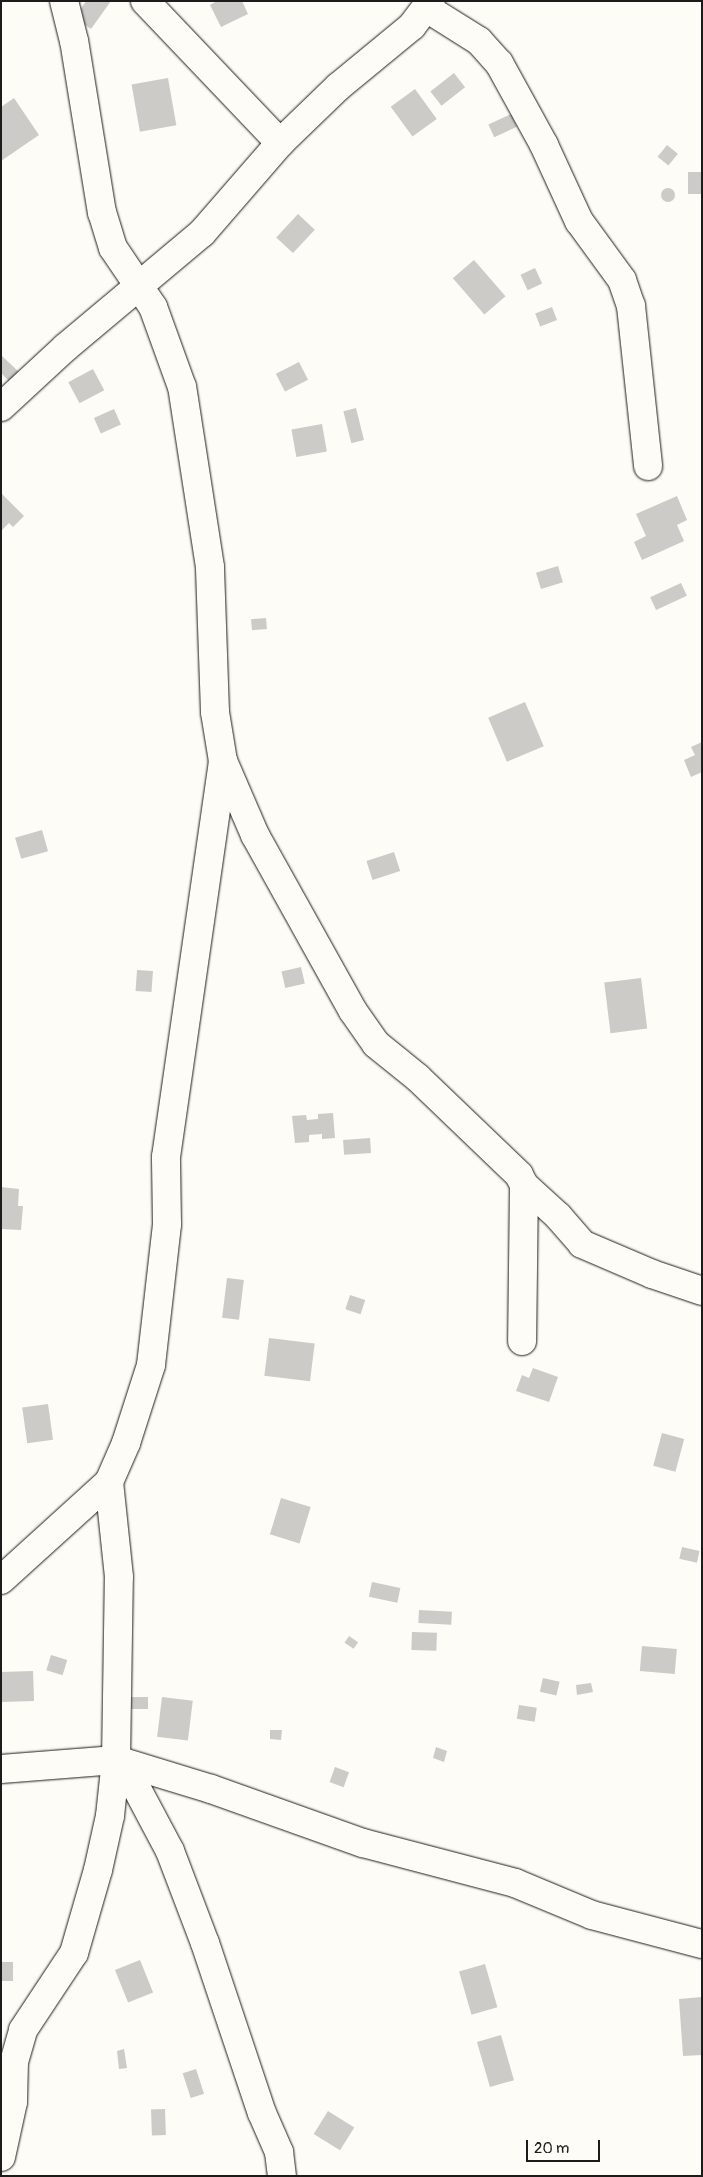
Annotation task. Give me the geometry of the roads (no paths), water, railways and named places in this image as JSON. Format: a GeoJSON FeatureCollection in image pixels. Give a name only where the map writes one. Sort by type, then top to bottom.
{"type":"FeatureCollection","features":[{"type":"Feature","properties":{"kind":"street"},"geometry":{"type":"LineString","coordinates":[[64,1],[74,41],[102,213],[113,248],[153,307],[182,387],[210,567],[215,712],[223,761],[255,835],[353,1010],[376,1044],[418,1078],[507,1161],[519,1175],[524,1185],[558,1216],[582,1244],[652,1274],[702,1291]]}},
{"type":"Feature","properties":{"kind":"street"},"geometry":{"type":"LineString","coordinates":[[145,1],[280,143]]}},
{"type":"Feature","properties":{"kind":"street"},"geometry":{"type":"LineString","coordinates":[[1,407],[66,347],[202,233],[280,143],[338,87],[412,26],[429,5],[479,41],[499,64],[544,145],[579,221],[622,280],[631,306],[648,466]]}},
{"type":"Feature","properties":{"kind":"street"},"geometry":{"type":"LineString","coordinates":[[1,1580],[109,1482],[126,1443],[151,1365],[167,1224],[166,1157],[223,761]]}},
{"type":"Feature","properties":{"kind":"street"},"geometry":{"type":"LineString","coordinates":[[522,1341],[524,1185]]}},
{"type":"Feature","properties":{"kind":"street"},"geometry":{"type":"LineString","coordinates":[[1,2157],[13,2102],[14,2062],[23,2030],[74,1953],[98,1870],[110,1816],[116,1760],[119,1577],[109,1482]]}},
{"type":"Feature","properties":{"kind":"street"},"geometry":{"type":"LineString","coordinates":[[116,1760],[136,1787],[170,1851],[205,1943],[262,2113],[279,2152],[282,2176]]}},
{"type":"Feature","properties":{"kind":"street"},"geometry":{"type":"LineString","coordinates":[[1,1769],[116,1760],[212,1789],[363,1843],[515,1883],[592,1915],[702,1944]]}}]}
